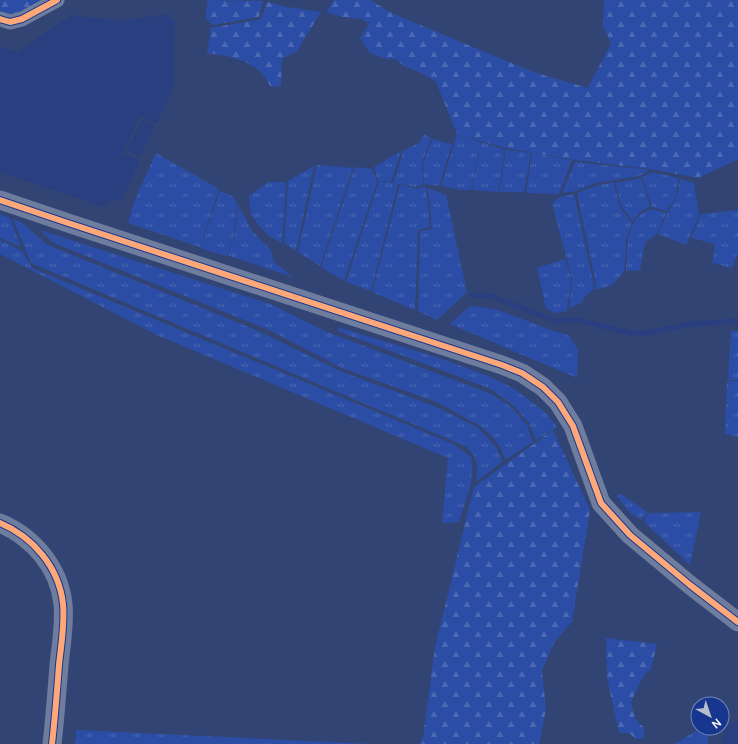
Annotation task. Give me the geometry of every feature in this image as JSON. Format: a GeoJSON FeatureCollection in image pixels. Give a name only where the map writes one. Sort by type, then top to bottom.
{"type":"FeatureCollection","features":[{"type":"Feature","properties":{"kind":"street"},"geometry":{"type":"LineString","coordinates":[[0,19],[10,22],[22,19],[57,0]]}},
{"type":"Feature","properties":{"kind":"street"},"geometry":{"type":"LineString","coordinates":[[0,200],[502,365],[522,373],[543,387],[558,402],[572,426],[601,503],[630,535],[690,585],[738,622]]}},
{"type":"Feature","properties":{"kind":"street"},"geometry":{"type":"LineString","coordinates":[[0,523],[25,537],[38,549],[49,564],[57,582],[63,604],[52,744]]}},
{"type":"Feature","properties":{"kind":"green space"},"geometry":{"type":"Polygon","coordinates":[[[0,0],[45,0],[29,9],[6,15],[0,14],[0,0]]]}},
{"type":"Feature","properties":{"kind":"green space"},"geometry":{"type":"Polygon","coordinates":[[[208,0],[263,1],[259,17],[213,25],[205,18],[208,0]]]}},
{"type":"Feature","properties":{"kind":"green space"},"geometry":{"type":"Polygon","coordinates":[[[334,0],[371,0],[389,12],[533,72],[588,88],[611,43],[603,26],[604,0],[738,0],[738,159],[698,178],[650,169],[576,160],[505,148],[457,134],[436,82],[424,74],[404,66],[396,59],[386,59],[370,53],[360,38],[369,24],[362,19],[342,17],[326,12],[334,0]]]}},
{"type":"Feature","properties":{"kind":"green space"},"geometry":{"type":"Polygon","coordinates":[[[267,2],[321,12],[297,51],[282,59],[281,85],[276,87],[270,86],[259,70],[244,61],[207,53],[211,28],[261,19],[267,2]]]}},
{"type":"Feature","properties":{"kind":"green space"},"geometry":{"type":"Polygon","coordinates":[[[424,134],[431,138],[422,163],[423,185],[416,187],[398,184],[371,291],[346,282],[379,181],[393,183],[403,151],[419,143],[424,134]]]}},
{"type":"Feature","properties":{"kind":"green space"},"geometry":{"type":"Polygon","coordinates":[[[457,134],[481,142],[471,190],[460,190],[441,186],[457,134]]]}},
{"type":"Feature","properties":{"kind":"green space"},"geometry":{"type":"Polygon","coordinates":[[[432,139],[452,144],[439,186],[424,184],[423,164],[432,139]]]}},
{"type":"Feature","properties":{"kind":"green space"},"geometry":{"type":"Polygon","coordinates":[[[481,142],[505,150],[498,192],[472,190],[481,142]]]}},
{"type":"Feature","properties":{"kind":"green space"},"geometry":{"type":"Polygon","coordinates":[[[506,150],[531,153],[524,192],[499,192],[506,150]]]}},
{"type":"Feature","properties":{"kind":"green space"},"geometry":{"type":"Polygon","coordinates":[[[401,151],[391,182],[378,181],[374,167],[401,151]]]}},
{"type":"Feature","properties":{"kind":"green space"},"geometry":{"type":"Polygon","coordinates":[[[156,153],[219,189],[200,247],[128,223],[135,200],[156,153]]]}},
{"type":"Feature","properties":{"kind":"green space"},"geometry":{"type":"Polygon","coordinates":[[[532,153],[572,160],[559,194],[526,193],[532,153]]]}},
{"type":"Feature","properties":{"kind":"green space"},"geometry":{"type":"Polygon","coordinates":[[[575,162],[650,170],[639,176],[595,183],[576,191],[562,193],[575,162]]]}},
{"type":"Feature","properties":{"kind":"green space"},"geometry":{"type":"Polygon","coordinates":[[[317,165],[353,168],[320,266],[298,252],[317,165]]]}},
{"type":"Feature","properties":{"kind":"green space"},"geometry":{"type":"Polygon","coordinates":[[[314,166],[296,251],[284,243],[288,181],[314,166]]]}},
{"type":"Feature","properties":{"kind":"green space"},"geometry":{"type":"Polygon","coordinates":[[[355,167],[372,169],[377,182],[344,281],[321,267],[355,167]]]}},
{"type":"Feature","properties":{"kind":"green space"},"geometry":{"type":"Polygon","coordinates":[[[652,172],[678,178],[676,196],[667,211],[652,207],[642,177],[652,172]]]}},
{"type":"Feature","properties":{"kind":"green space"},"geometry":{"type":"Polygon","coordinates":[[[641,178],[650,206],[641,211],[633,221],[622,207],[615,183],[641,178]]]}},
{"type":"Feature","properties":{"kind":"green space"},"geometry":{"type":"Polygon","coordinates":[[[680,179],[694,183],[699,215],[686,245],[658,234],[677,196],[680,179]]]}},
{"type":"Feature","properties":{"kind":"green space"},"geometry":{"type":"Polygon","coordinates":[[[269,182],[286,182],[282,243],[267,235],[251,215],[249,196],[269,182]]]}},
{"type":"Feature","properties":{"kind":"green space"},"geometry":{"type":"Polygon","coordinates":[[[613,182],[621,209],[632,223],[626,239],[624,272],[612,285],[595,290],[596,284],[577,193],[613,182]]]}},
{"type":"Feature","properties":{"kind":"green space"},"geometry":{"type":"Polygon","coordinates":[[[400,185],[418,189],[426,186],[430,227],[418,230],[415,310],[372,292],[400,185]]]}},
{"type":"Feature","properties":{"kind":"green space"},"geometry":{"type":"Polygon","coordinates":[[[428,188],[446,195],[467,292],[437,320],[418,311],[420,231],[432,229],[428,188]]]}},
{"type":"Feature","properties":{"kind":"green space"},"geometry":{"type":"Polygon","coordinates":[[[220,191],[232,196],[237,202],[233,240],[226,256],[200,248],[220,191]]]}},
{"type":"Feature","properties":{"kind":"green space"},"geometry":{"type":"Polygon","coordinates":[[[574,194],[594,285],[593,290],[585,296],[582,302],[569,309],[572,278],[552,204],[559,198],[574,194]]]}},
{"type":"Feature","properties":{"kind":"green space"},"geometry":{"type":"Polygon","coordinates":[[[238,204],[252,231],[271,250],[274,262],[293,277],[227,255],[234,239],[238,204]]]}},
{"type":"Feature","properties":{"kind":"green space"},"geometry":{"type":"Polygon","coordinates":[[[651,209],[666,213],[657,234],[645,242],[640,270],[626,271],[627,243],[632,226],[636,219],[651,209]]]}},
{"type":"Feature","properties":{"kind":"green space"},"geometry":{"type":"Polygon","coordinates":[[[738,210],[738,252],[732,268],[712,263],[715,244],[691,238],[701,214],[738,210]]]}},
{"type":"Feature","properties":{"kind":"green space"},"geometry":{"type":"Polygon","coordinates":[[[0,214],[10,218],[21,247],[0,238],[0,214]]]}},
{"type":"Feature","properties":{"kind":"green space"},"geometry":{"type":"Polygon","coordinates":[[[13,219],[22,223],[48,245],[256,330],[340,371],[434,406],[467,422],[478,428],[488,438],[498,450],[502,462],[476,482],[477,466],[475,458],[470,450],[465,446],[31,263],[13,219]]]}},
{"type":"Feature","properties":{"kind":"green space"},"geometry":{"type":"Polygon","coordinates":[[[40,230],[270,304],[327,332],[491,394],[511,407],[527,425],[533,442],[505,460],[501,448],[491,435],[480,426],[439,403],[342,368],[269,330],[54,243],[40,230]]]}},
{"type":"Feature","properties":{"kind":"green space"},"geometry":{"type":"Polygon","coordinates":[[[0,240],[22,251],[32,268],[453,444],[471,457],[472,465],[471,482],[459,522],[442,523],[448,458],[157,335],[0,254],[0,240]]]}},
{"type":"Feature","properties":{"kind":"green space"},"geometry":{"type":"Polygon","coordinates":[[[565,259],[571,278],[567,311],[557,313],[546,309],[537,268],[565,259]]]}},
{"type":"Feature","properties":{"kind":"green space"},"geometry":{"type":"Polygon","coordinates":[[[470,306],[498,310],[568,335],[578,349],[577,378],[450,324],[470,306]]]}},
{"type":"Feature","properties":{"kind":"green space"},"geometry":{"type":"Polygon","coordinates":[[[338,327],[445,360],[491,377],[513,388],[544,411],[557,427],[536,440],[529,423],[514,406],[491,389],[338,331],[338,327]]]}},
{"type":"Feature","properties":{"kind":"green space"},"geometry":{"type":"Polygon","coordinates":[[[731,331],[738,331],[738,380],[728,380],[731,331]]]}},
{"type":"Feature","properties":{"kind":"green space"},"geometry":{"type":"Polygon","coordinates":[[[727,381],[738,381],[738,437],[725,434],[727,381]]]}},
{"type":"Feature","properties":{"kind":"green space"},"geometry":{"type":"Polygon","coordinates":[[[553,430],[590,510],[572,622],[555,641],[542,670],[546,710],[539,744],[419,744],[423,738],[435,647],[474,487],[553,430]]]}},
{"type":"Feature","properties":{"kind":"green space"},"geometry":{"type":"Polygon","coordinates":[[[621,494],[649,513],[644,515],[642,520],[629,512],[617,496],[621,494]]]}},
{"type":"Feature","properties":{"kind":"green space"},"geometry":{"type":"Polygon","coordinates":[[[701,512],[690,565],[644,522],[646,515],[652,513],[701,512]]]}},
{"type":"Feature","properties":{"kind":"green space"},"geometry":{"type":"Polygon","coordinates":[[[606,638],[657,644],[651,669],[644,675],[631,702],[635,718],[645,729],[643,739],[635,738],[629,733],[619,733],[607,678],[606,638]]]}},
{"type":"Feature","properties":{"kind":"green space"},"geometry":{"type":"Polygon","coordinates":[[[76,730],[372,744],[75,744],[76,730]]]}},
{"type":"Feature","properties":{"kind":"green space"},"geometry":{"type":"Polygon","coordinates":[[[690,734],[690,736],[708,736],[707,744],[675,744],[690,734]]]}},
{"type":"Feature","properties":{"kind":"shaded area"},"geometry":{"type":"Polygon","coordinates":[[[167,14],[175,22],[173,88],[157,124],[140,116],[123,153],[140,160],[122,200],[107,201],[103,207],[0,172],[0,47],[18,52],[71,15],[122,21],[167,14]]]}},
{"type":"Feature","properties":{"kind":"shaded area"},"geometry":{"type":"Polygon","coordinates":[[[142,120],[155,126],[140,157],[127,151],[142,120]]]}},
{"type":"Feature","properties":{"kind":"waterway"},"geometry":{"type":"LineString","coordinates":[[471,295],[491,296],[556,321],[578,320],[630,333],[646,333],[691,324],[738,321]]}},
{"type":"Feature","properties":{"kind":"waterway"},"geometry":{"type":"LineString","coordinates":[[736,744],[738,736]]}},
{"type":"Feature","properties":{"kind":"cycle path"},"geometry":{"type":"LineString","coordinates":[[0,19],[10,22],[22,19],[57,0]]}},
{"type":"Feature","properties":{"kind":"cycle path"},"geometry":{"type":"LineString","coordinates":[[0,200],[502,365],[522,373],[543,387],[558,402],[573,426],[601,503],[630,535],[690,585],[738,622]]}},
{"type":"Feature","properties":{"kind":"cycle path"},"geometry":{"type":"LineString","coordinates":[[0,523],[23,536],[42,555],[50,566],[60,590],[63,604],[63,627],[52,744]]}}]}
